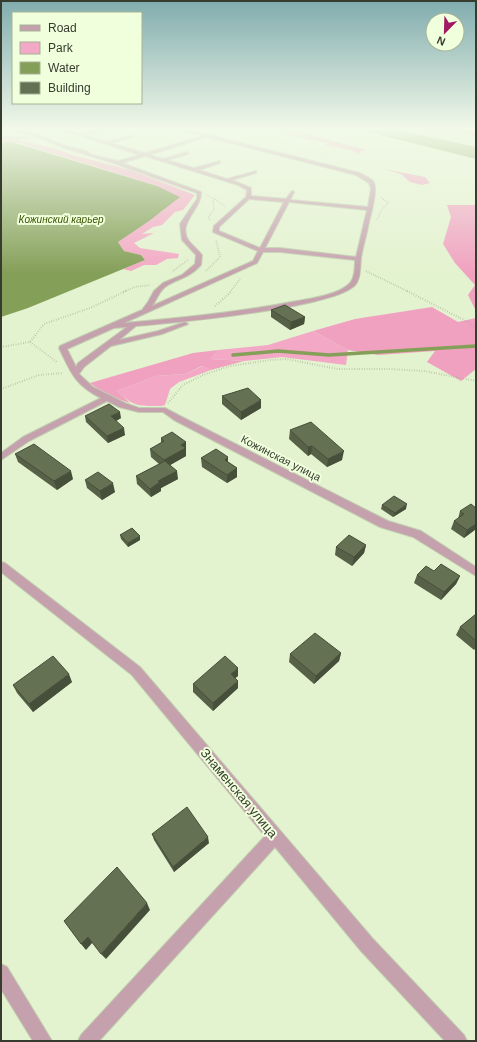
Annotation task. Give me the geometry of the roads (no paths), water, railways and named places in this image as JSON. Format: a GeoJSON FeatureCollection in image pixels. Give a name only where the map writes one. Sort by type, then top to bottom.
{"type":"FeatureCollection","features":[{"type":"Feature","properties":{"kind":"street"},"geometry":{"type":"LineString","coordinates":[[75,374],[82,365],[106,345],[134,325],[151,303],[156,292],[165,284],[184,276],[198,265],[199,255],[185,240],[183,224],[199,199],[199,192],[156,177]]}},
{"type":"Feature","properties":{"kind":"street"},"geometry":{"type":"LineString","coordinates":[[217,177],[249,189],[248,197],[216,227],[216,232],[262,250],[280,250],[358,259]]}},
{"type":"Feature","properties":{"kind":"street"},"geometry":{"type":"LineString","coordinates":[[228,180],[239,177]]}},
{"type":"Feature","properties":{"kind":"street"},"geometry":{"type":"LineString","coordinates":[[108,327],[265,309],[338,295],[352,285],[358,267],[358,259],[370,209],[373,189],[371,182],[362,177]]}},
{"type":"Feature","properties":{"kind":"street"},"geometry":{"type":"LineString","coordinates":[[106,398],[90,389],[75,374],[63,348],[146,309],[255,262],[292,192]]}},
{"type":"Feature","properties":{"kind":"street"},"geometry":{"type":"LineString","coordinates":[[248,197],[370,209]]}},
{"type":"Feature","properties":{"kind":"street"},"geometry":{"type":"LineString","coordinates":[[106,345],[160,333],[204,317]]}},
{"type":"Feature","properties":{"kind":"street"},"geometry":{"type":"LineString","coordinates":[[1,457],[26,439],[106,398]]}},
{"type":"Feature","properties":{"kind":"street","name":"Кожинская улица"},"geometry":{"type":"LineString","coordinates":[[106,398],[139,410],[165,410],[184,422],[384,524],[417,534],[476,572]]}},
{"type":"Feature","properties":{"kind":"street","name":"Знаменская улица"},"geometry":{"type":"LineString","coordinates":[[1,566],[136,671],[367,945],[458,1041]]}},
{"type":"Feature","properties":{"kind":"street"},"geometry":{"type":"LineString","coordinates":[[87,1041],[275,836]]}},
{"type":"Feature","properties":{"kind":"street"},"geometry":{"type":"LineString","coordinates":[[1,973],[43,1041]]}},
{"type":"Feature","properties":{"kind":"water","name":"Кожинский карьер"},"geometry":{"type":"Polygon","coordinates":[[[1,177],[126,177],[157,186],[180,197],[149,221],[118,242],[124,251],[141,255],[145,260],[28,308],[1,317],[1,177]]]}},
{"type":"Feature","properties":{"kind":"waterway"},"geometry":{"type":"LineString","coordinates":[[233,355],[278,351],[329,355],[476,346]]}}]}
